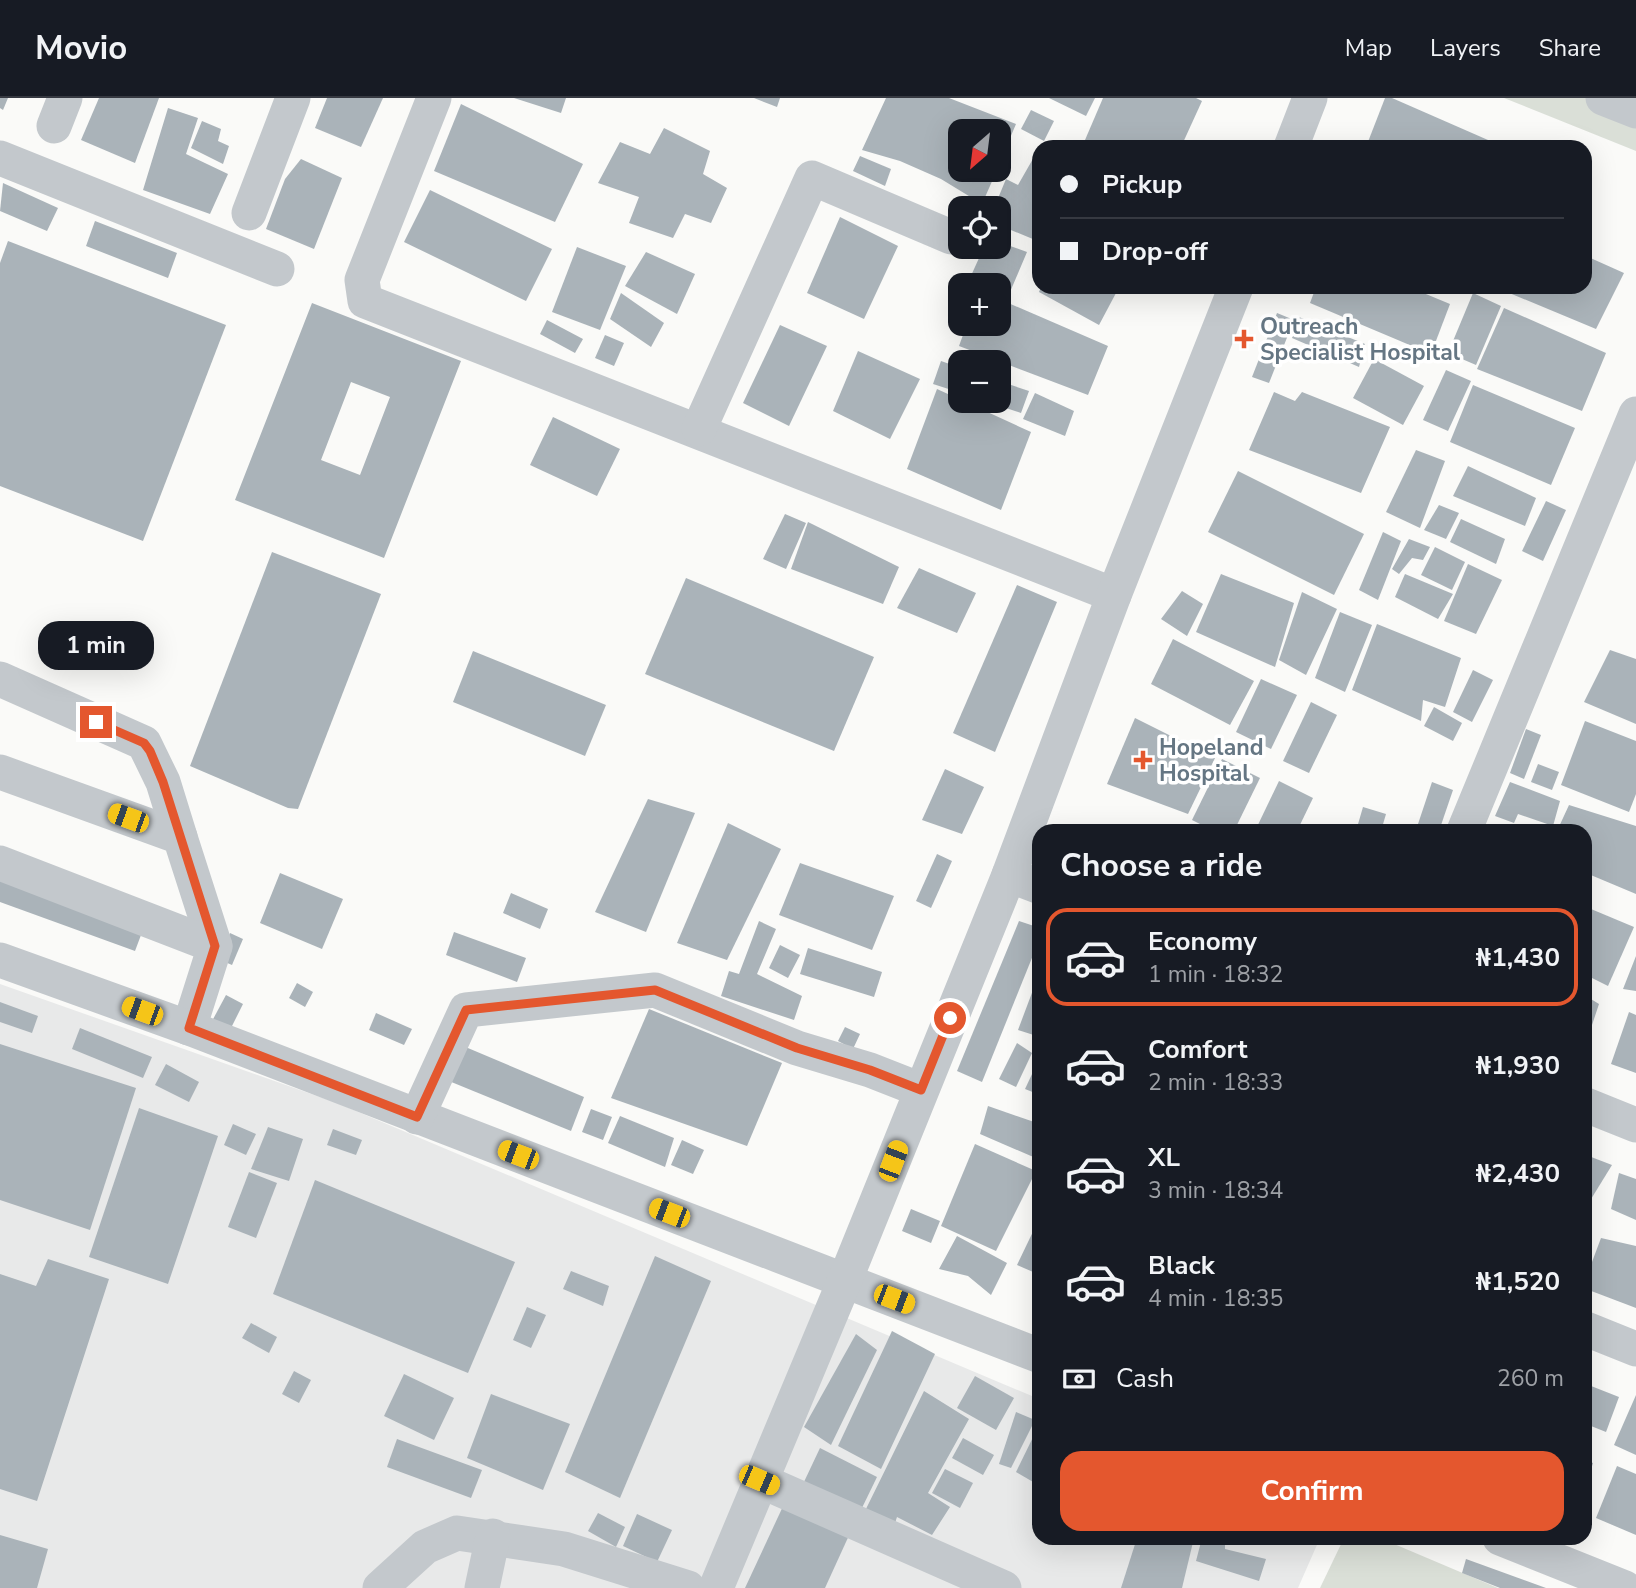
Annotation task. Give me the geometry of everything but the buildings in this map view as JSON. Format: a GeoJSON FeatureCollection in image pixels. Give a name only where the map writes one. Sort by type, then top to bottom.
{"type":"FeatureCollection","features":[{"type":"Feature","properties":{"kind":"street"},"geometry":{"type":"LineString","coordinates":[[248,213],[293,98]]}},
{"type":"Feature","properties":{"kind":"street"},"geometry":{"type":"LineString","coordinates":[[434,98],[362,280],[365,301],[383,311],[699,429],[1114,595]]}},
{"type":"Feature","properties":{"kind":"street"},"geometry":{"type":"LineString","coordinates":[[1294,140],[1310,98]]}},
{"type":"Feature","properties":{"kind":"street"},"geometry":{"type":"LineString","coordinates":[[1603,98],[1636,111]]}},
{"type":"Feature","properties":{"kind":"street"},"geometry":{"type":"LineString","coordinates":[[0,158],[277,269]]}},
{"type":"Feature","properties":{"kind":"street"},"geometry":{"type":"LineString","coordinates":[[699,429],[812,178],[948,236]]}},
{"type":"Feature","properties":{"kind":"street"},"geometry":{"type":"LineString","coordinates":[[1042,824],[1114,595],[1233,294]]}},
{"type":"Feature","properties":{"kind":"street"},"geometry":{"type":"LineString","coordinates":[[1467,824],[1636,414]]}},
{"type":"Feature","properties":{"kind":"street"},"geometry":{"type":"LineString","coordinates":[[0,680],[144,743],[163,782],[215,946],[189,1028]]}},
{"type":"Feature","properties":{"kind":"street"},"geometry":{"type":"LineString","coordinates":[[0,772],[180,837]]}},
{"type":"Feature","properties":{"kind":"street"},"geometry":{"type":"LineString","coordinates":[[716,1588],[921,1090],[1024,881],[1032,856]]}},
{"type":"Feature","properties":{"kind":"street"},"geometry":{"type":"LineString","coordinates":[[0,863],[215,946]]}},
{"type":"Feature","properties":{"kind":"street"},"geometry":{"type":"LineString","coordinates":[[0,960],[189,1028],[1032,1353]]}},
{"type":"Feature","properties":{"kind":"street"},"geometry":{"type":"LineString","coordinates":[[417,1117],[466,1010],[655,990],[797,1048],[870,1070],[921,1090]]}},
{"type":"Feature","properties":{"kind":"street"},"geometry":{"type":"LineString","coordinates":[[1592,1107],[1636,1125]]}},
{"type":"Feature","properties":{"kind":"street"},"geometry":{"type":"LineString","coordinates":[[1592,1331],[1636,1349]]}},
{"type":"Feature","properties":{"kind":"street"},"geometry":{"type":"LineString","coordinates":[[759,1480],[1004,1588]]}},
{"type":"Feature","properties":{"kind":"street"},"geometry":{"type":"LineString","coordinates":[[380,1588],[425,1547],[457,1533],[493,1536],[564,1549],[688,1588]]}},
{"type":"Feature","properties":{"kind":"street"},"geometry":{"type":"LineString","coordinates":[[482,1588],[493,1536]]}},
{"type":"Feature","properties":{"kind":"street"},"geometry":{"type":"LineString","coordinates":[[1518,1545],[1625,1588]]}},
{"type":"Feature","properties":{"kind":"shaded area"},"geometry":{"type":"Polygon","coordinates":[[[1504,98],[1636,98],[1636,151],[1504,98]]]}},
{"type":"Feature","properties":{"kind":"shaded area"},"geometry":{"type":"Polygon","coordinates":[[[0,984],[337,1103],[1032,1396],[1032,1545],[1317,1545],[1298,1588],[0,1588],[0,984]]]}},
{"type":"Feature","properties":{"kind":"shaded area"},"geometry":{"type":"Polygon","coordinates":[[[1341,1545],[1397,1545],[1498,1588],[1320,1588],[1341,1545]]]}},
{"type":"Feature","properties":{"kind":"place","name":"Outreach Specialist Hospital"},"geometry":{"type":"Point","coordinates":[1244,339]}},
{"type":"Feature","properties":{"kind":"place","name":"Hopeland Hospital"},"geometry":{"type":"Point","coordinates":[1143,760]}},
{"type":"Feature","properties":{"kind":"route"},"geometry":{"type":"LineString","coordinates":[[96,722],[144,743],[150,751],[163,782],[215,946],[206,984],[189,1028],[417,1117],[466,1010],[655,990],[797,1048],[870,1070],[921,1090],[950,1018]]}}]}
